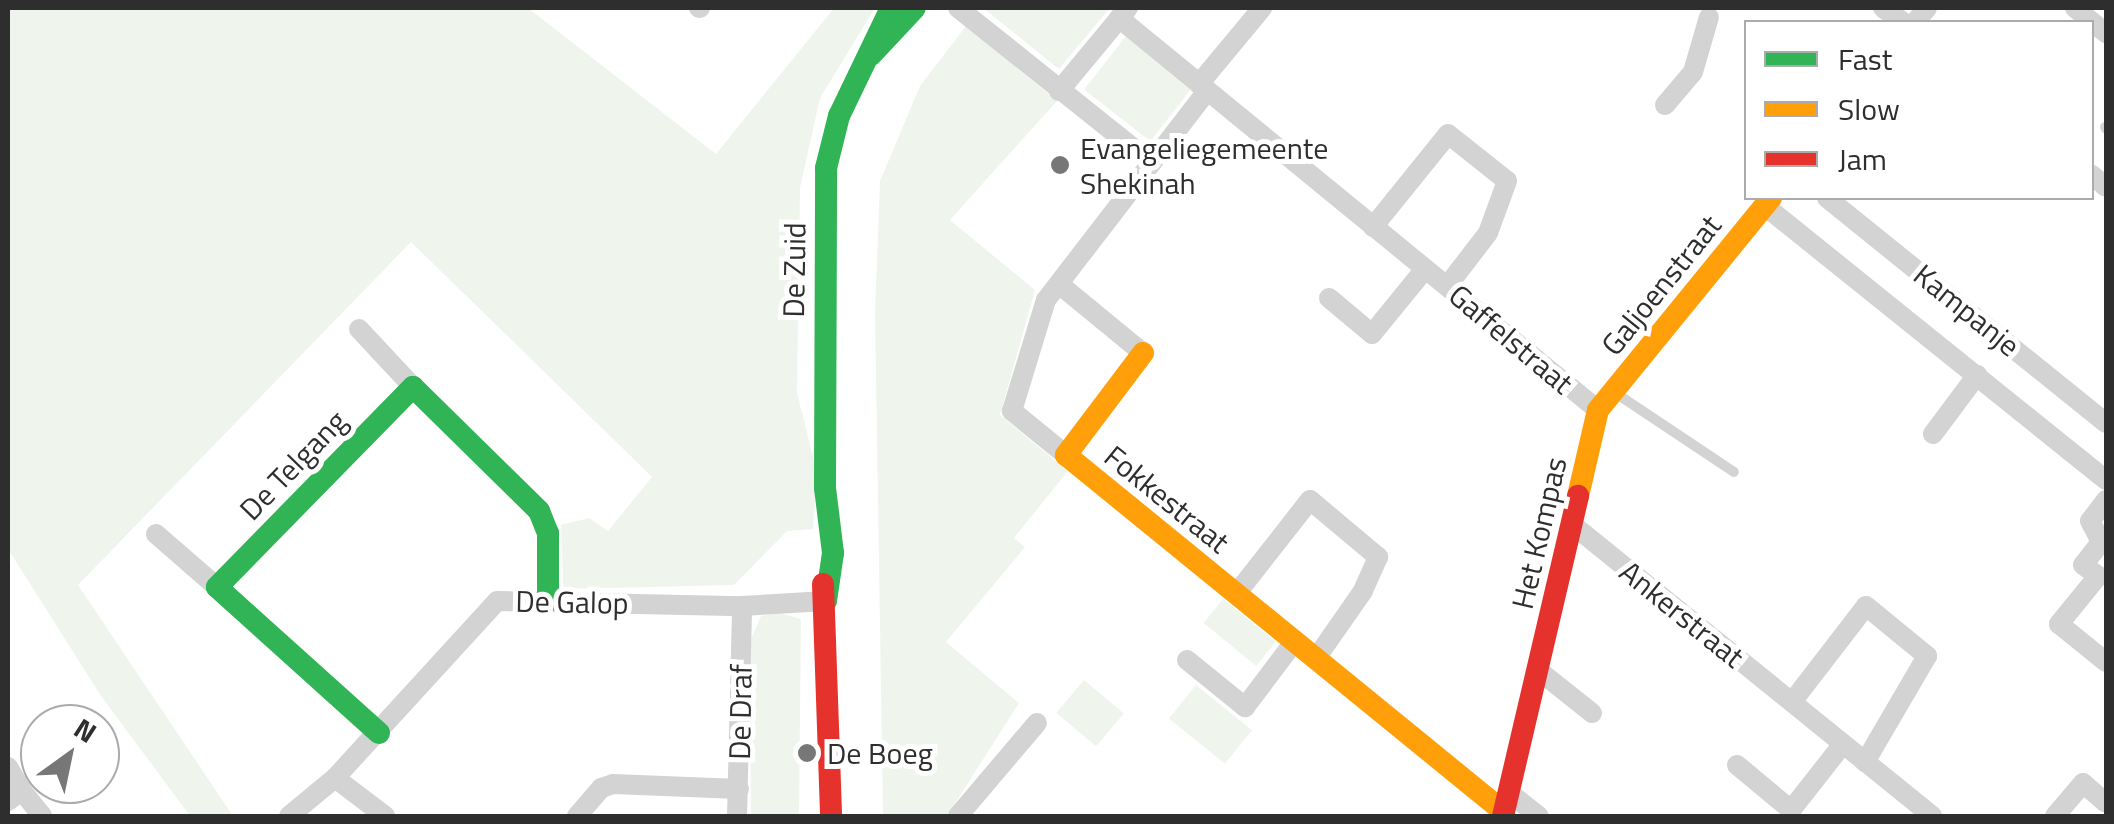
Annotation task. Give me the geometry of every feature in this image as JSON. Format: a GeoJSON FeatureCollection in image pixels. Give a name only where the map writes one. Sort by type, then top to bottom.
{"type":"FeatureCollection","features":[{"type":"Feature","properties":{"kind":"street","name":"De Zuid"},"geometry":{"type":"LineString","coordinates":[[831,816],[826,601],[834,554],[825,488],[826,168],[838,116],[890,8]]}},
{"type":"Feature","properties":{"kind":"street","name":"De Zuid"},"geometry":{"type":"LineString","coordinates":[[866,59],[914,8]]}},
{"type":"Feature","properties":{"kind":"street"},"geometry":{"type":"LineString","coordinates":[[958,8],[1152,163]]}},
{"type":"Feature","properties":{"kind":"street"},"geometry":{"type":"LineString","coordinates":[[1066,456],[1012,412],[1046,300],[1152,163],[1262,8]]}},
{"type":"Feature","properties":{"kind":"street"},"geometry":{"type":"LineString","coordinates":[[1665,106],[1693,72],[1707,11]]}},
{"type":"Feature","properties":{"kind":"street"},"geometry":{"type":"LineString","coordinates":[[1059,91],[1123,13]]}},
{"type":"Feature","properties":{"kind":"street","name":"Gaffelstraat"},"geometry":{"type":"LineString","coordinates":[[1123,13],[1203,88],[1598,410]]}},
{"type":"Feature","properties":{"kind":"street"},"geometry":{"type":"LineString","coordinates":[[1373,227],[1448,134],[1507,181],[1488,234],[1448,285]]}},
{"type":"Feature","properties":{"kind":"street","name":"Kampanje"},"geometry":{"type":"LineString","coordinates":[[1829,200],[2106,423]]}},
{"type":"Feature","properties":{"kind":"street","name":"Kampanje"},"geometry":{"type":"LineString","coordinates":[[1768,202],[2106,480]]}},
{"type":"Feature","properties":{"kind":"street","name":"Galjoenstraat"},"geometry":{"type":"LineString","coordinates":[[1598,410],[1768,202]]}},
{"type":"Feature","properties":{"kind":"street","name":"Gaffelstraat"},"geometry":{"type":"LineString","coordinates":[[1328,298],[1372,334],[1424,269]]}},
{"type":"Feature","properties":{"kind":"street"},"geometry":{"type":"LineString","coordinates":[[1059,284],[1143,353]]}},
{"type":"Feature","properties":{"kind":"street"},"geometry":{"type":"LineString","coordinates":[[358,329],[539,511],[548,533],[548,601]]}},
{"type":"Feature","properties":{"kind":"street","name":"Fokkestraat"},"geometry":{"type":"LineString","coordinates":[[1143,353],[1066,456],[1505,807]]}},
{"type":"Feature","properties":{"kind":"street","name":"Kampanje"},"geometry":{"type":"LineString","coordinates":[[1933,434],[1977,375]]}},
{"type":"Feature","properties":{"kind":"street","name":"De Telgang"},"geometry":{"type":"LineString","coordinates":[[217,587],[413,387]]}},
{"type":"Feature","properties":{"kind":"street","name":"Het Kompas"},"geometry":{"type":"LineString","coordinates":[[1505,807],[1598,410]]}},
{"type":"Feature","properties":{"kind":"street","name":"Fokkestraat"},"geometry":{"type":"LineString","coordinates":[[1237,594],[1310,500],[1378,557],[1363,591],[1316,657]]}},
{"type":"Feature","properties":{"kind":"street"},"geometry":{"type":"LineString","coordinates":[[2106,500],[2090,521],[2101,542],[2084,566],[2102,580],[2059,624],[2106,662]]}},
{"type":"Feature","properties":{"kind":"street","name":"Ankerstraat"},"geometry":{"type":"LineString","coordinates":[[1573,525],[1932,816]]}},
{"type":"Feature","properties":{"kind":"street"},"geometry":{"type":"LineString","coordinates":[[156,534],[379,733]]}},
{"type":"Feature","properties":{"kind":"street","name":"De Galop"},"geometry":{"type":"LineString","coordinates":[[289,816],[335,778],[379,733],[497,601],[742,606],[826,601]]}},
{"type":"Feature","properties":{"kind":"street","name":"De Draf"},"geometry":{"type":"LineString","coordinates":[[737,816],[742,606]]}},
{"type":"Feature","properties":{"kind":"street"},"geometry":{"type":"LineString","coordinates":[[1792,702],[1866,606],[1927,656],[1865,762]]}},
{"type":"Feature","properties":{"kind":"street"},"geometry":{"type":"LineString","coordinates":[[1187,660],[1244,707],[1295,642]]}},
{"type":"Feature","properties":{"kind":"street"},"geometry":{"type":"LineString","coordinates":[[1538,670],[1592,713]]}},
{"type":"Feature","properties":{"kind":"street"},"geometry":{"type":"LineString","coordinates":[[958,816],[1038,723]]}},
{"type":"Feature","properties":{"kind":"street"},"geometry":{"type":"LineString","coordinates":[[1737,765],[1790,810],[1843,744]]}},
{"type":"Feature","properties":{"kind":"street"},"geometry":{"type":"LineString","coordinates":[[8,767],[15,796],[42,816]]}},
{"type":"Feature","properties":{"kind":"street"},"geometry":{"type":"LineString","coordinates":[[335,778],[385,816]]}},
{"type":"Feature","properties":{"kind":"street"},"geometry":{"type":"LineString","coordinates":[[2055,816],[2083,783],[2106,803]]}},
{"type":"Feature","properties":{"kind":"street"},"geometry":{"type":"LineString","coordinates":[[577,816],[601,788],[613,784],[739,789]]}},
{"type":"Feature","properties":{"kind":"street"},"geometry":{"type":"LineString","coordinates":[[1505,807],[1539,816]]}},
{"type":"Feature","properties":{"kind":"lane"},"geometry":{"type":"LineString","coordinates":[[1613,391],[1734,472]]}},
{"type":"Feature","properties":{"kind":"shaded area"},"geometry":{"type":"Polygon","coordinates":[[[8,8],[528,8],[716,154],[834,8],[875,8],[820,98],[800,188],[797,393],[817,473],[813,529],[787,531],[734,585],[563,589],[561,525],[589,518],[608,531],[652,477],[411,242],[78,585],[233,816],[190,816],[120,722],[120,704],[107,704],[101,696],[8,549],[8,8]]]}},
{"type":"Feature","properties":{"kind":"shaded area"},"geometry":{"type":"Polygon","coordinates":[[[983,8],[1110,8],[1059,69],[983,8]]]}},
{"type":"Feature","properties":{"kind":"shaded area"},"geometry":{"type":"Polygon","coordinates":[[[966,26],[1057,101],[950,220],[1035,290],[1000,415],[1068,471],[1014,538],[1025,547],[946,642],[1019,703],[947,816],[883,816],[875,313],[880,181],[920,86],[966,26]]]}},
{"type":"Feature","properties":{"kind":"shaded area"},"geometry":{"type":"Polygon","coordinates":[[[1126,36],[1192,88],[1150,141],[1084,90],[1126,36]]]}},
{"type":"Feature","properties":{"kind":"shaded area"},"geometry":{"type":"Polygon","coordinates":[[[1223,599],[1276,642],[1256,666],[1203,623],[1223,599]]]}},
{"type":"Feature","properties":{"kind":"shaded area"},"geometry":{"type":"Polygon","coordinates":[[[779,613],[801,619],[799,816],[751,816],[749,644],[761,616],[779,613]]]}},
{"type":"Feature","properties":{"kind":"shaded area"},"geometry":{"type":"Polygon","coordinates":[[[1084,680],[1124,713],[1096,746],[1056,713],[1084,680]]]}},
{"type":"Feature","properties":{"kind":"shaded area"},"geometry":{"type":"Polygon","coordinates":[[[1196,685],[1252,730],[1225,764],[1169,718],[1196,685]]]}},
{"type":"Feature","properties":{"kind":"traffic: fast"},"geometry":{"type":"LineString","coordinates":[[826,601],[833,553],[825,488],[826,168],[839,116],[891,8]]}},
{"type":"Feature","properties":{"kind":"traffic: fast"},"geometry":{"type":"LineString","coordinates":[[871,55],[915,8]]}},
{"type":"Feature","properties":{"kind":"traffic: fast"},"geometry":{"type":"LineString","coordinates":[[379,733],[217,587],[413,387],[539,511],[548,533],[548,601]]}},
{"type":"Feature","properties":{"kind":"traffic: slow"},"geometry":{"type":"LineString","coordinates":[[1578,496],[1598,410],[1769,200]]}},
{"type":"Feature","properties":{"kind":"traffic: slow"},"geometry":{"type":"LineString","coordinates":[[1143,353],[1066,455],[1504,812]]}},
{"type":"Feature","properties":{"kind":"traffic: jam"},"geometry":{"type":"LineString","coordinates":[[1503,816],[1578,496]]}},
{"type":"Feature","properties":{"kind":"traffic: jam"},"geometry":{"type":"LineString","coordinates":[[823,584],[831,816]]}},
{"type":"Feature","properties":{"kind":"place","name":"Evangeliegemeente Shekinah"},"geometry":{"type":"Point","coordinates":[1060,165]}},
{"type":"Feature","properties":{"kind":"place","name":"De Boeg"},"geometry":{"type":"Point","coordinates":[807,753]}}]}
